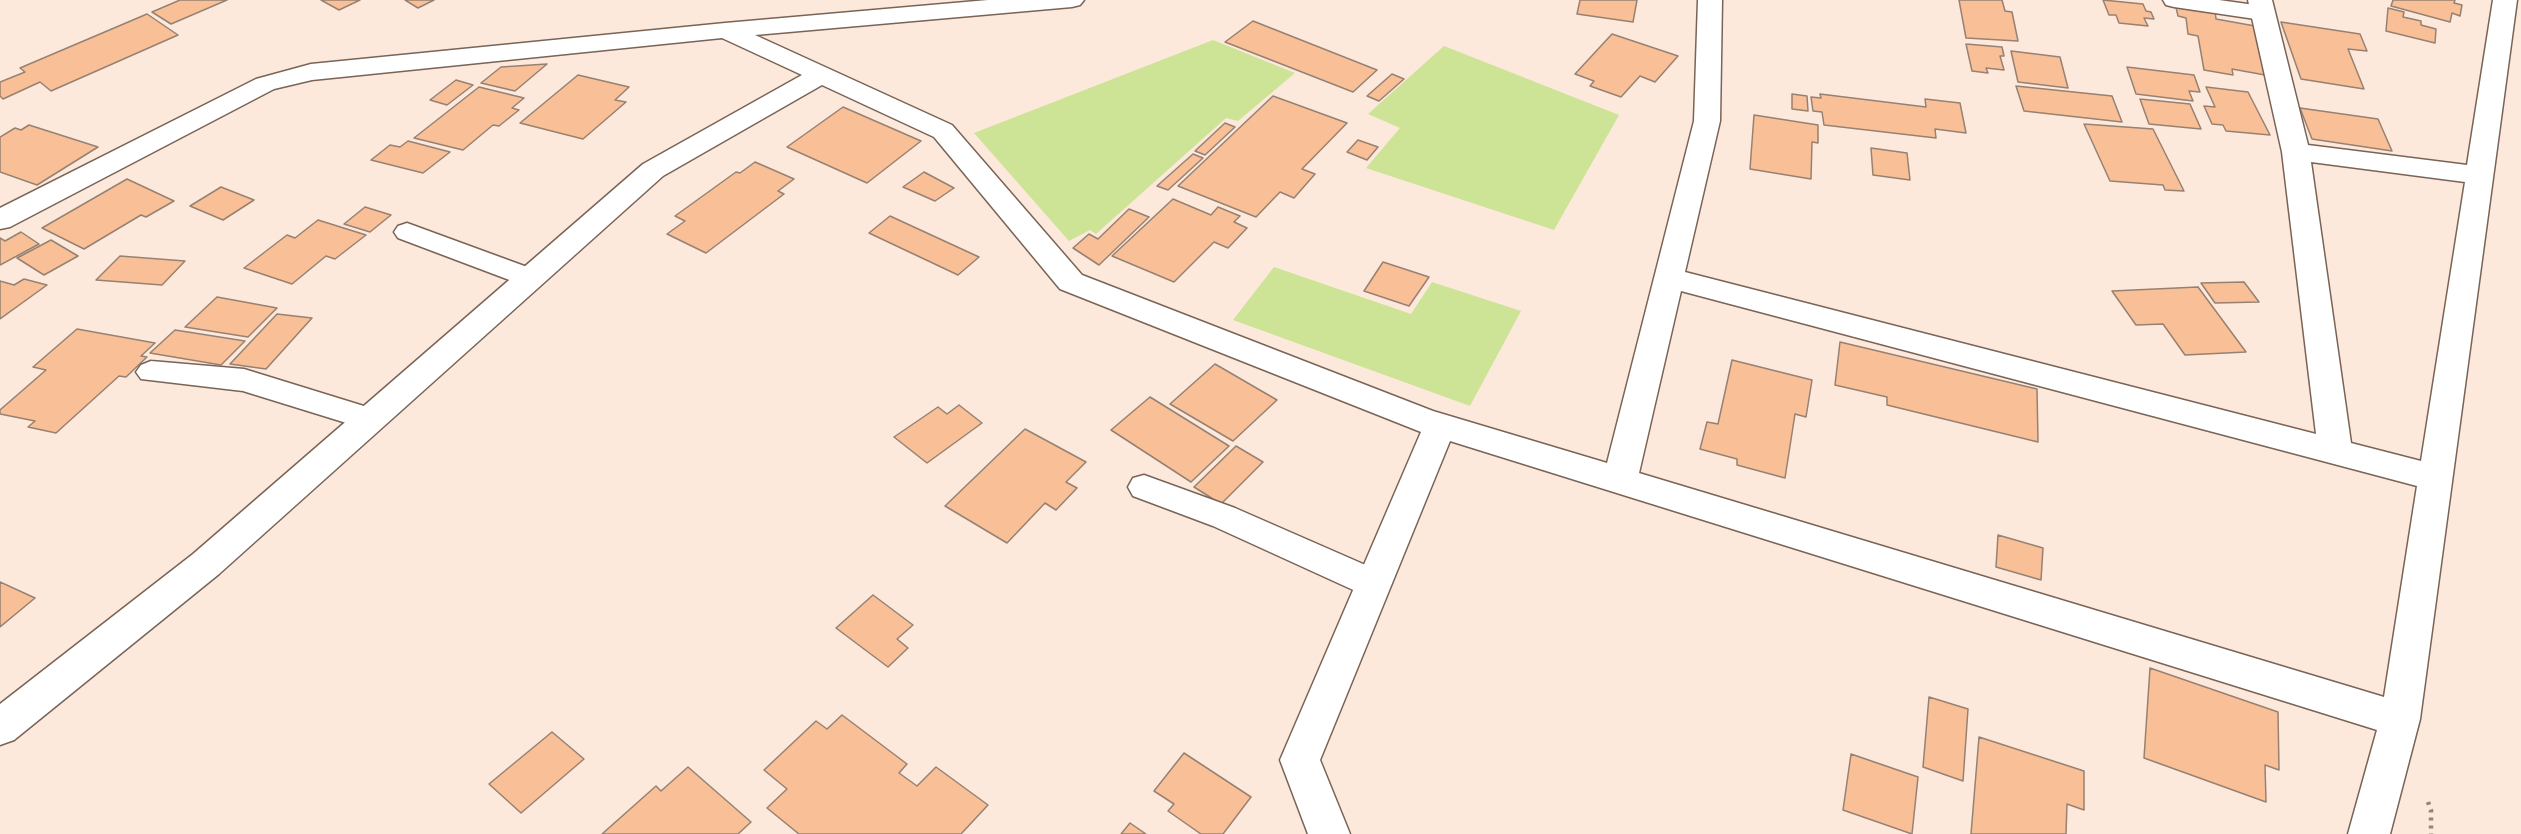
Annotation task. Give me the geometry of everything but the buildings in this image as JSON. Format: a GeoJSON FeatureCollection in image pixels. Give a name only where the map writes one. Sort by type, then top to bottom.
{"type":"FeatureCollection","features":[{"type":"Feature","properties":{"kind":"street"},"geometry":{"type":"LineString","coordinates":[[0,220],[265,84],[311,72],[725,30],[1072,0]]}},
{"type":"Feature","properties":{"kind":"street"},"geometry":{"type":"LineString","coordinates":[[1620,480],[1707,121],[1710,0]]}},
{"type":"Feature","properties":{"kind":"street"},"geometry":{"type":"LineString","coordinates":[[2369,834],[2400,719],[2505,0]]}},
{"type":"Feature","properties":{"kind":"street"},"geometry":{"type":"LineString","coordinates":[[2261,7],[2296,152],[2335,452]]}},
{"type":"Feature","properties":{"kind":"street"},"geometry":{"type":"LineString","coordinates":[[725,30],[943,131],[1071,282],[1440,426],[2400,719]]}},
{"type":"Feature","properties":{"kind":"street"},"geometry":{"type":"LineString","coordinates":[[0,727],[206,564],[653,170],[821,75]]}},
{"type":"Feature","properties":{"kind":"street"},"geometry":{"type":"LineString","coordinates":[[2296,152],[2480,175]]}},
{"type":"Feature","properties":{"kind":"street"},"geometry":{"type":"LineString","coordinates":[[1669,278],[2437,478]]}},
{"type":"Feature","properties":{"kind":"street"},"geometry":{"type":"LineString","coordinates":[[1329,834],[1300,760],[1440,426]]}},
{"type":"Feature","properties":{"kind":"lane"},"geometry":{"type":"LineString","coordinates":[[2174,0],[2261,7]]}},
{"type":"Feature","properties":{"kind":"lane"},"geometry":{"type":"LineString","coordinates":[[407,232],[528,278]]}},
{"type":"Feature","properties":{"kind":"lane"},"geometry":{"type":"LineString","coordinates":[[151,372],[244,380],[369,419]]}},
{"type":"Feature","properties":{"kind":"lane"},"geometry":{"type":"LineString","coordinates":[[1144,487],[1224,518],[1374,584]]}},
{"type":"Feature","properties":{"kind":"green space"},"geometry":{"type":"Polygon","coordinates":[[[1213,40],[1295,73],[1238,121],[1226,118],[1096,234],[1090,230],[1069,241],[974,133],[1213,40]]]}},
{"type":"Feature","properties":{"kind":"green space"},"geometry":{"type":"Polygon","coordinates":[[[1444,46],[1619,115],[1554,230],[1366,168],[1400,128],[1368,114],[1444,46]]]}},
{"type":"Feature","properties":{"kind":"green space"},"geometry":{"type":"Polygon","coordinates":[[[1274,267],[1411,314],[1432,282],[1521,311],[1470,406],[1233,320],[1274,267]]]}}]}
